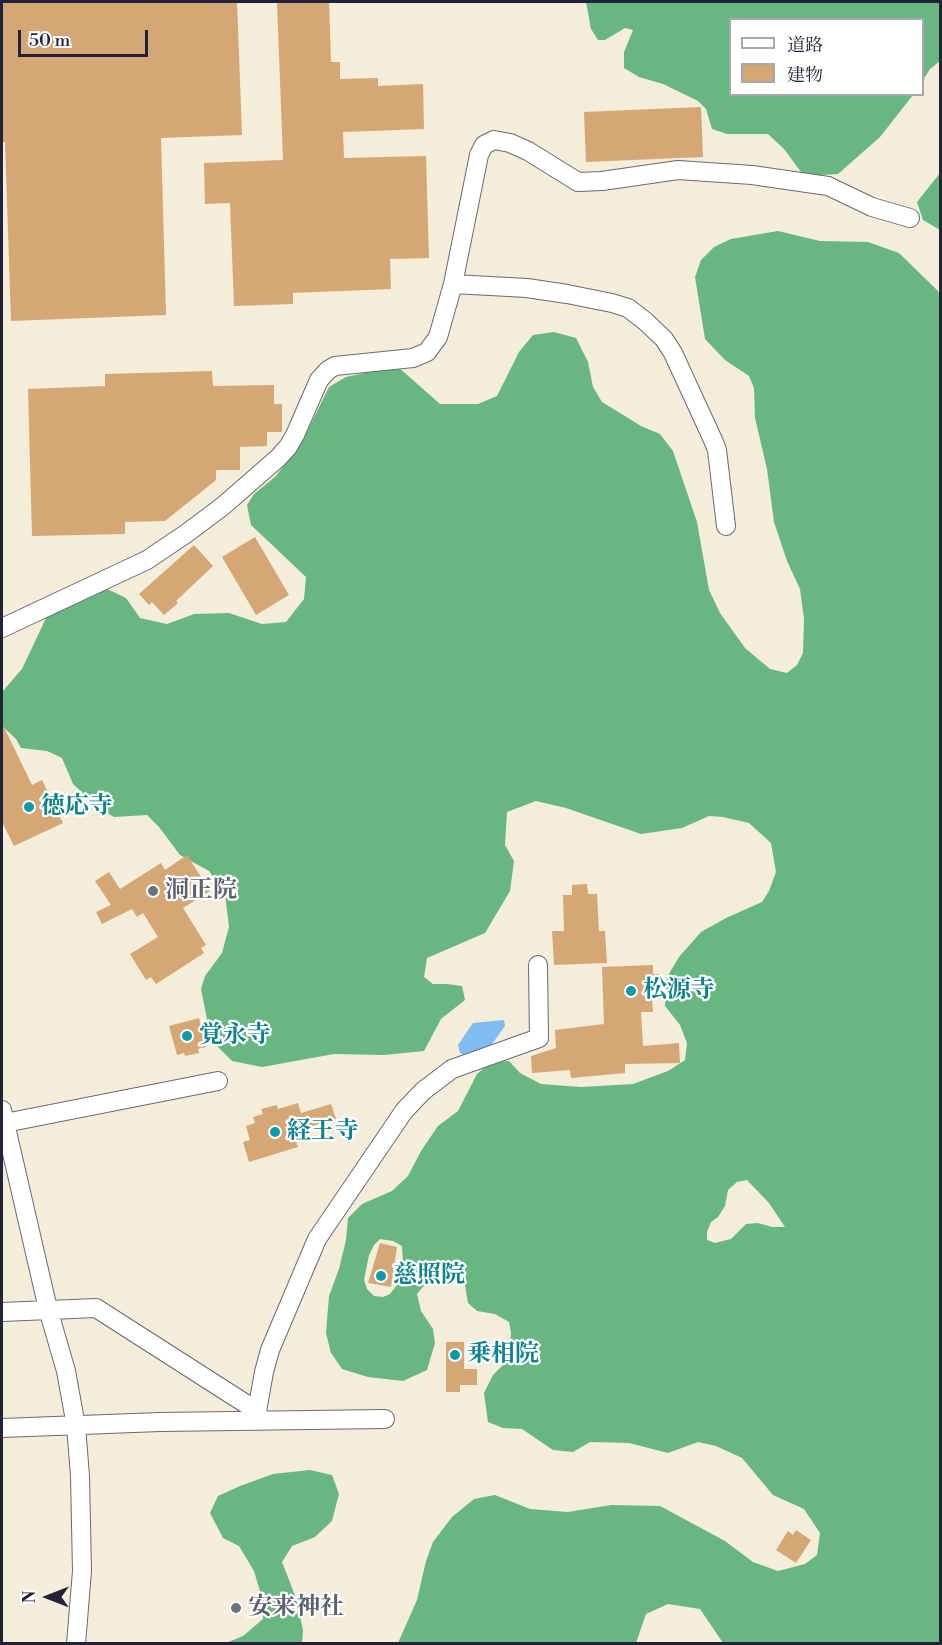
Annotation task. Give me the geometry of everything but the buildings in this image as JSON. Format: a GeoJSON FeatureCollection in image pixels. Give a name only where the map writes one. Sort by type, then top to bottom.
{"type":"FeatureCollection","features":[{"type":"Feature","properties":{"kind":"street"},"geometry":{"type":"LineString","coordinates":[[2,628],[147,560],[223,506],[278,459],[288,447],[296,435],[319,380],[328,370],[335,366],[413,358],[427,352],[438,338],[453,284],[479,155],[484,145],[494,140],[510,143],[528,151],[578,182],[602,181],[678,170],[752,175],[828,186],[872,207],[910,218]]}},
{"type":"Feature","properties":{"kind":"street"},"geometry":{"type":"LineString","coordinates":[[453,284],[527,288],[567,294],[628,308],[645,321],[664,339],[673,353],[717,450],[726,526]]}},
{"type":"Feature","properties":{"kind":"street"},"geometry":{"type":"LineString","coordinates":[[259,1415],[264,1372],[270,1350],[317,1239],[404,1111],[423,1091],[452,1069],[539,1038],[538,965]]}},
{"type":"Feature","properties":{"kind":"street"},"geometry":{"type":"LineString","coordinates":[[76,1644],[82,1571],[80,1476],[76,1426],[66,1371],[48,1309],[4,1117],[218,1081]]}},
{"type":"Feature","properties":{"kind":"street"},"geometry":{"type":"LineString","coordinates":[[2,1312],[96,1308],[259,1415]]}},
{"type":"Feature","properties":{"kind":"street"},"geometry":{"type":"LineString","coordinates":[[2,1428],[160,1422],[259,1415],[385,1419]]}},
{"type":"Feature","properties":{"kind":"green space"},"geometry":{"type":"Polygon","coordinates":[[[586,2],[940,2],[940,61],[930,69],[924,78],[924,18],[729,18],[729,96],[912,96],[880,137],[838,174],[804,176],[784,149],[768,134],[727,134],[712,129],[706,109],[698,101],[663,84],[639,77],[624,68],[624,52],[633,30],[625,28],[605,40],[598,40],[591,29],[586,2]]]}},
{"type":"Feature","properties":{"kind":"green space"},"geometry":{"type":"Polygon","coordinates":[[[940,173],[940,230],[923,220],[917,202],[940,173]]]}},
{"type":"Feature","properties":{"kind":"green space"},"geometry":{"type":"Polygon","coordinates":[[[778,231],[820,241],[868,242],[899,253],[938,291],[940,296],[940,1643],[723,1643],[700,1609],[668,1604],[646,1614],[636,1643],[398,1643],[417,1600],[433,1542],[452,1517],[474,1499],[495,1495],[530,1509],[568,1512],[611,1505],[660,1506],[725,1541],[753,1562],[778,1571],[805,1564],[817,1555],[820,1533],[804,1509],[773,1495],[742,1458],[716,1446],[698,1442],[668,1453],[629,1443],[590,1442],[573,1452],[553,1450],[522,1429],[503,1428],[488,1422],[484,1393],[493,1375],[509,1359],[511,1333],[509,1322],[495,1314],[477,1311],[468,1303],[465,1285],[457,1276],[445,1273],[427,1282],[417,1294],[421,1311],[433,1329],[435,1343],[427,1370],[403,1381],[368,1377],[342,1369],[331,1353],[326,1333],[329,1296],[339,1269],[346,1240],[348,1218],[362,1204],[392,1191],[408,1176],[438,1126],[458,1111],[477,1074],[491,1062],[509,1061],[520,1073],[541,1084],[581,1087],[633,1084],[668,1071],[685,1060],[687,1043],[680,1025],[665,1006],[667,977],[679,957],[701,932],[762,902],[776,872],[771,843],[749,823],[723,817],[709,816],[682,828],[641,834],[566,808],[536,801],[507,812],[505,845],[514,861],[510,891],[485,933],[427,958],[424,977],[433,984],[462,986],[465,1000],[441,1019],[424,1051],[384,1055],[334,1054],[262,1067],[232,1061],[214,1043],[208,1024],[201,989],[205,976],[222,953],[229,927],[225,894],[209,871],[180,855],[147,815],[114,817],[99,808],[73,784],[62,758],[47,751],[21,748],[16,739],[2,726],[2,692],[22,669],[47,616],[105,588],[126,598],[140,618],[167,624],[194,614],[229,613],[262,624],[286,622],[304,599],[306,577],[251,525],[247,505],[254,494],[275,477],[302,442],[329,387],[346,377],[397,366],[440,404],[478,404],[497,396],[519,352],[533,335],[554,332],[576,338],[588,362],[593,387],[602,402],[641,426],[660,434],[673,451],[697,522],[709,590],[720,613],[745,648],[770,669],[787,673],[797,665],[803,653],[804,619],[800,589],[787,561],[774,522],[767,469],[755,418],[754,388],[749,376],[725,360],[705,339],[695,277],[701,260],[714,247],[731,239],[778,231]],[[747,1180],[737,1182],[728,1190],[725,1206],[718,1217],[711,1222],[707,1240],[715,1243],[731,1239],[746,1224],[758,1223],[772,1227],[785,1227],[769,1203],[747,1180]],[[380,1239],[369,1255],[364,1280],[367,1289],[374,1296],[383,1297],[390,1294],[396,1286],[403,1263],[402,1246],[393,1241],[380,1239]]]}},
{"type":"Feature","properties":{"kind":"green space"},"geometry":{"type":"Polygon","coordinates":[[[310,1470],[332,1475],[339,1494],[332,1521],[315,1537],[292,1546],[282,1562],[296,1598],[303,1630],[302,1643],[226,1643],[243,1636],[263,1619],[262,1598],[254,1571],[239,1546],[223,1538],[210,1513],[218,1496],[273,1474],[310,1470]]]}},
{"type":"Feature","properties":{"kind":"water"},"geometry":{"type":"Polygon","coordinates":[[[504,1020],[505,1026],[490,1047],[466,1056],[460,1053],[458,1045],[473,1023],[504,1020]]]}},
{"type":"Feature","properties":{"kind":"place","name":"徳応寺"},"geometry":{"type":"Point","coordinates":[29,807]}},
{"type":"Feature","properties":{"kind":"place","name":"洞正院"},"geometry":{"type":"Point","coordinates":[153,891]}},
{"type":"Feature","properties":{"kind":"place","name":"松源寺"},"geometry":{"type":"Point","coordinates":[631,991]}},
{"type":"Feature","properties":{"kind":"place","name":"覚永寺"},"geometry":{"type":"Point","coordinates":[187,1036]}},
{"type":"Feature","properties":{"kind":"place","name":"経王寺"},"geometry":{"type":"Point","coordinates":[275,1132]}},
{"type":"Feature","properties":{"kind":"place","name":"慈照院"},"geometry":{"type":"Point","coordinates":[381,1276]}},
{"type":"Feature","properties":{"kind":"place","name":"乗相院"},"geometry":{"type":"Point","coordinates":[455,1355]}},
{"type":"Feature","properties":{"kind":"place","name":"安来神社"},"geometry":{"type":"Point","coordinates":[236,1608]}}]}
